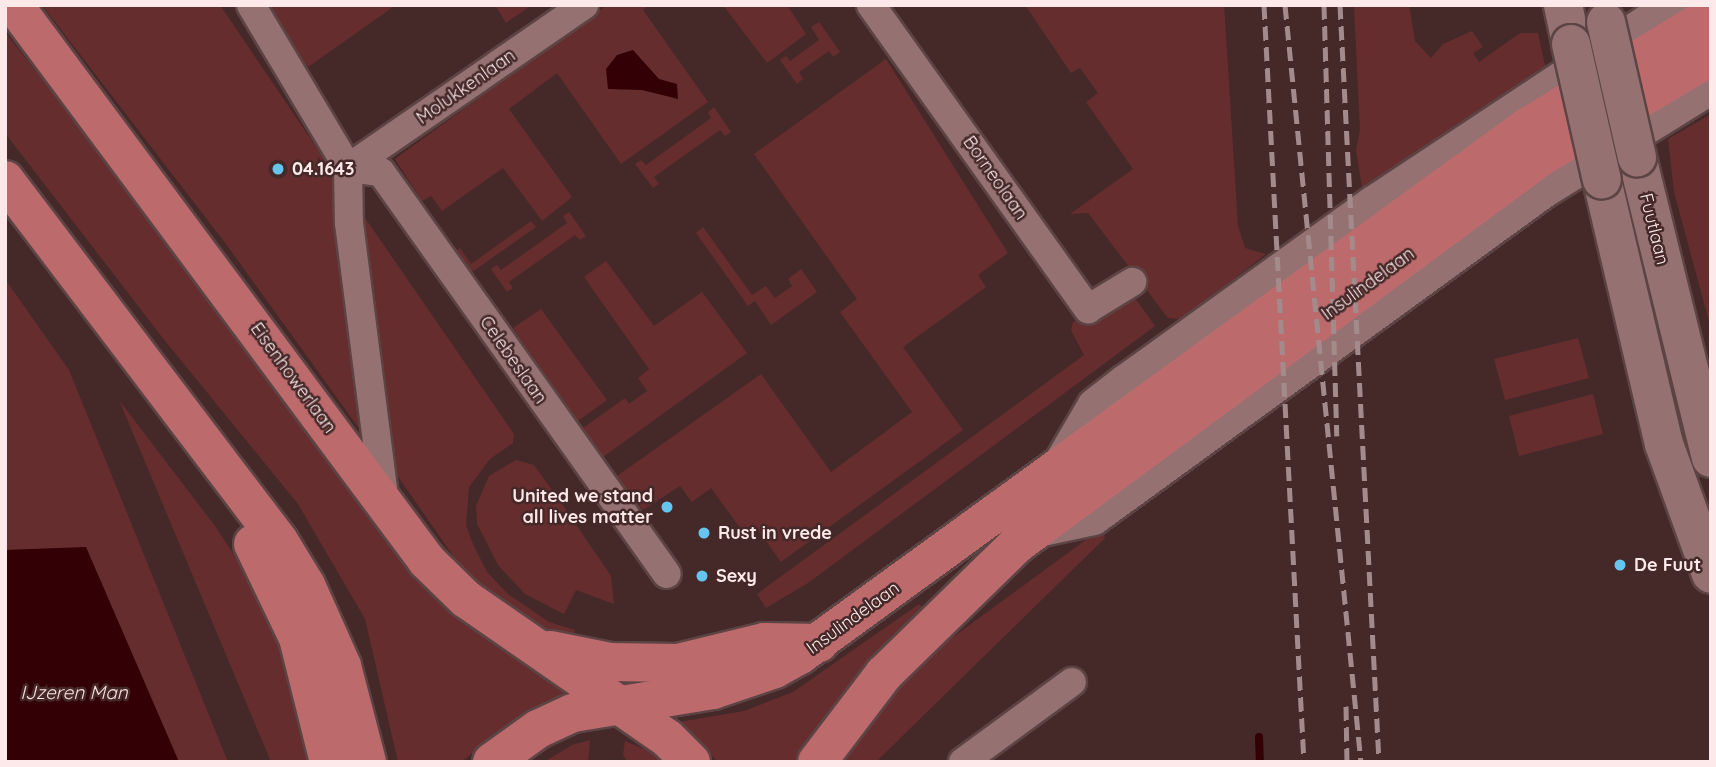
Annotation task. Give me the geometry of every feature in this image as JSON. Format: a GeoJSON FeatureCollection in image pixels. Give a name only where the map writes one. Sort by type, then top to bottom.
{"type":"FeatureCollection","features":[{"type":"Feature","properties":{"kind":"main road","name":"Eisenhowerlaan"},"geometry":{"type":"LineString","coordinates":[[14,5],[385,505],[447,580],[534,647],[667,738],[691,762]]}},
{"type":"Feature","properties":{"kind":"main road","name":"Insulindelaan"},"geometry":{"type":"LineString","coordinates":[[492,762],[559,718],[618,704],[740,683],[775,669],[819,643],[1528,127],[1711,15]]}},
{"type":"Feature","properties":{"kind":"main road","name":"Insulindelaan"},"geometry":{"type":"LineString","coordinates":[[817,762],[884,674],[961,594],[1038,528],[1541,157],[1711,57]]}},
{"type":"Feature","properties":{"kind":"main road"},"geometry":{"type":"LineString","coordinates":[[5,180],[173,398],[306,585],[342,666],[367,762]]}},
{"type":"Feature","properties":{"kind":"main road"},"geometry":{"type":"LineString","coordinates":[[173,398],[189,454],[255,547],[286,607],[312,683],[329,762]]}},
{"type":"Feature","properties":{"kind":"main road"},"geometry":{"type":"LineString","coordinates":[[534,647],[610,662],[678,663],[764,642],[819,643]]}},
{"type":"Feature","properties":{"kind":"street"},"geometry":{"type":"LineString","coordinates":[[251,5],[348,168],[349,223],[364,363],[385,505]]}},
{"type":"Feature","properties":{"kind":"street","name":"Molukkenlaan"},"geometry":{"type":"LineString","coordinates":[[348,168],[584,5]]}},
{"type":"Feature","properties":{"kind":"street","name":"Borneolaan"},"geometry":{"type":"LineString","coordinates":[[871,5],[1088,309],[1132,282]]}},
{"type":"Feature","properties":{"kind":"street"},"geometry":{"type":"LineString","coordinates":[[1563,5],[1664,444],[1711,574]]}},
{"type":"Feature","properties":{"kind":"street","name":"Insulindelaan"},"geometry":{"type":"LineString","coordinates":[[1060,468],[1096,407],[1127,383],[1374,205],[1675,5]]}},
{"type":"Feature","properties":{"kind":"street","name":"Fuutlaan"},"geometry":{"type":"LineString","coordinates":[[1604,14],[1709,442],[1664,444]]}},
{"type":"Feature","properties":{"kind":"street","name":"Insulindelaan"},"geometry":{"type":"LineString","coordinates":[[1038,528],[1093,516],[1543,189],[1711,85]]}},
{"type":"Feature","properties":{"kind":"street","name":"Celebeslaan"},"geometry":{"type":"LineString","coordinates":[[348,168],[381,172],[667,574]]}},
{"type":"Feature","properties":{"kind":"street"},"geometry":{"type":"LineString","coordinates":[[963,762],[1072,682]]}},
{"type":"Feature","properties":{"kind":"shaded area"},"geometry":{"type":"Polygon","coordinates":[[[42,5],[220,5],[337,178],[366,438],[226,244],[42,5]]]}},
{"type":"Feature","properties":{"kind":"shaded area"},"geometry":{"type":"Polygon","coordinates":[[[265,5],[396,5],[308,67],[265,5]]]}},
{"type":"Feature","properties":{"kind":"shaded area"},"geometry":{"type":"Polygon","coordinates":[[[495,5],[532,5],[506,23],[495,5]]]}},
{"type":"Feature","properties":{"kind":"shaded area"},"geometry":{"type":"Polygon","coordinates":[[[607,5],[648,5],[643,10],[708,102],[621,164],[557,73],[509,109],[572,197],[542,221],[503,168],[442,211],[431,196],[422,201],[395,159],[607,5]]]}},
{"type":"Feature","properties":{"kind":"shaded area"},"geometry":{"type":"Polygon","coordinates":[[[723,5],[787,5],[806,34],[767,63],[723,5]]]}},
{"type":"Feature","properties":{"kind":"shaded area"},"geometry":{"type":"Polygon","coordinates":[[[1025,5],[1224,5],[1238,226],[1245,248],[1266,254],[1182,319],[1168,318],[1088,213],[1070,214],[1133,169],[1086,102],[1098,93],[1080,68],[1071,73],[1025,5]]]}},
{"type":"Feature","properties":{"kind":"shaded area"},"geometry":{"type":"Polygon","coordinates":[[[1354,5],[1409,5],[1415,41],[1431,58],[1443,44],[1472,31],[1483,47],[1473,53],[1479,62],[1520,33],[1538,33],[1546,70],[1363,194],[1356,150],[1360,130],[1354,5]]]}},
{"type":"Feature","properties":{"kind":"shaded area"},"geometry":{"type":"Polygon","coordinates":[[[819,22],[840,52],[833,57],[829,51],[799,72],[803,79],[797,84],[780,60],[786,56],[790,61],[819,40],[811,27],[819,22]]]}},
{"type":"Feature","properties":{"kind":"shaded area"},"geometry":{"type":"Polygon","coordinates":[[[5,32],[316,426],[584,689],[492,738],[461,762],[398,762],[365,619],[298,504],[162,337],[5,133],[5,32]]]}},
{"type":"Feature","properties":{"kind":"shaded area"},"geometry":{"type":"Polygon","coordinates":[[[886,59],[1008,253],[978,275],[986,287],[903,347],[963,430],[781,562],[756,527],[746,536],[711,488],[692,502],[680,486],[643,510],[617,476],[761,374],[831,472],[912,412],[840,312],[857,299],[754,154],[886,59]]]}},
{"type":"Feature","properties":{"kind":"shaded area"},"geometry":{"type":"Polygon","coordinates":[[[714,107],[731,132],[725,136],[720,130],[654,177],[659,184],[653,188],[635,164],[641,160],[646,165],[711,118],[708,112],[714,107]]]}},
{"type":"Feature","properties":{"kind":"shaded area"},"geometry":{"type":"Polygon","coordinates":[[[1711,114],[1711,329],[1674,192],[1668,139],[1711,114]]]}},
{"type":"Feature","properties":{"kind":"shaded area"},"geometry":{"type":"Polygon","coordinates":[[[359,209],[514,434],[513,443],[490,459],[469,487],[466,525],[473,544],[487,572],[508,594],[549,622],[575,630],[573,640],[546,632],[468,577],[399,478],[387,455],[359,209]]]}},
{"type":"Feature","properties":{"kind":"shaded area"},"geometry":{"type":"Polygon","coordinates":[[[569,212],[586,236],[580,240],[575,235],[509,282],[513,288],[507,292],[491,269],[497,265],[501,270],[567,223],[563,216],[569,212]]]}},
{"type":"Feature","properties":{"kind":"shaded area"},"geometry":{"type":"Polygon","coordinates":[[[531,221],[536,227],[472,272],[457,250],[460,248],[471,264],[531,221]]]}},
{"type":"Feature","properties":{"kind":"shaded area"},"geometry":{"type":"Polygon","coordinates":[[[703,227],[752,295],[766,286],[775,298],[792,286],[788,279],[801,269],[817,292],[771,325],[755,301],[748,306],[696,233],[703,227]]]}},
{"type":"Feature","properties":{"kind":"shaded area"},"geometry":{"type":"Polygon","coordinates":[[[606,261],[654,326],[702,292],[747,353],[603,457],[583,428],[625,398],[629,404],[647,391],[638,378],[649,369],[584,277],[606,261]]]}},
{"type":"Feature","properties":{"kind":"shaded area"},"geometry":{"type":"Polygon","coordinates":[[[5,279],[69,370],[228,762],[179,762],[86,548],[5,550],[5,279]]]}},
{"type":"Feature","properties":{"kind":"shaded area"},"geometry":{"type":"Polygon","coordinates":[[[1128,288],[1155,326],[808,583],[766,608],[757,594],[1084,355],[1071,330],[1073,322],[1128,288]]]}},
{"type":"Feature","properties":{"kind":"shaded area"},"geometry":{"type":"Polygon","coordinates":[[[541,309],[607,400],[578,421],[513,328],[541,309]]]}},
{"type":"Feature","properties":{"kind":"shaded area"},"geometry":{"type":"Polygon","coordinates":[[[1578,338],[1589,378],[1505,400],[1494,359],[1578,338]]]}},
{"type":"Feature","properties":{"kind":"shaded area"},"geometry":{"type":"Polygon","coordinates":[[[1593,394],[1603,434],[1519,456],[1509,416],[1593,394]]]}},
{"type":"Feature","properties":{"kind":"shaded area"},"geometry":{"type":"Polygon","coordinates":[[[119,400],[215,526],[263,599],[285,643],[316,762],[271,762],[119,400]]]}},
{"type":"Feature","properties":{"kind":"shaded area"},"geometry":{"type":"Polygon","coordinates":[[[516,460],[534,465],[567,511],[611,576],[614,604],[576,590],[564,614],[525,594],[498,565],[477,524],[476,506],[489,476],[516,460]]]}},
{"type":"Feature","properties":{"kind":"shaded area"},"geometry":{"type":"Polygon","coordinates":[[[1102,528],[1105,538],[876,762],[833,762],[876,704],[926,657],[1102,528]]]}},
{"type":"Feature","properties":{"kind":"shaded area"},"geometry":{"type":"Polygon","coordinates":[[[919,604],[928,612],[799,762],[718,762],[679,722],[744,711],[793,692],[919,604]]]}},
{"type":"Feature","properties":{"kind":"shaded area"},"geometry":{"type":"Polygon","coordinates":[[[590,740],[588,762],[544,762],[572,745],[590,740]]]}},
{"type":"Feature","properties":{"kind":"shaded area"},"geometry":{"type":"Polygon","coordinates":[[[625,741],[651,752],[663,762],[628,762],[623,755],[625,741]]]}},
{"type":"Feature","properties":{"kind":"water"},"geometry":{"type":"Polygon","coordinates":[[[633,50],[659,79],[677,84],[678,99],[642,90],[608,89],[606,69],[617,55],[633,50]]]}},
{"type":"Feature","properties":{"kind":"water","name":"IJzeren Man"},"geometry":{"type":"Polygon","coordinates":[[[86,547],[179,762],[5,762],[5,550],[86,547]]]}},
{"type":"Feature","properties":{"kind":"waterway"},"geometry":{"type":"LineString","coordinates":[[1259,737],[1260,762]]}},
{"type":"Feature","properties":{"kind":"railway"},"geometry":{"type":"LineString","coordinates":[[1264,5],[1304,762]]}},
{"type":"Feature","properties":{"kind":"railway"},"geometry":{"type":"LineString","coordinates":[[1285,5],[1361,762]]}},
{"type":"Feature","properties":{"kind":"railway"},"geometry":{"type":"LineString","coordinates":[[1324,5],[1337,436]]}},
{"type":"Feature","properties":{"kind":"railway"},"geometry":{"type":"LineString","coordinates":[[1340,5],[1379,762]]}},
{"type":"Feature","properties":{"kind":"railway"},"geometry":{"type":"LineString","coordinates":[[1346,706],[1347,762]]}},
{"type":"Feature","properties":{"kind":"place","name":"04.1643"},"geometry":{"type":"Point","coordinates":[278,169]}},
{"type":"Feature","properties":{"kind":"place","name":"United we stand all lives matter"},"geometry":{"type":"Point","coordinates":[667,507]}},
{"type":"Feature","properties":{"kind":"place","name":"Rust in vrede"},"geometry":{"type":"Point","coordinates":[704,533]}},
{"type":"Feature","properties":{"kind":"place","name":"De Fuut"},"geometry":{"type":"Point","coordinates":[1620,565]}},
{"type":"Feature","properties":{"kind":"place","name":"Sexy"},"geometry":{"type":"Point","coordinates":[702,576]}}]}
